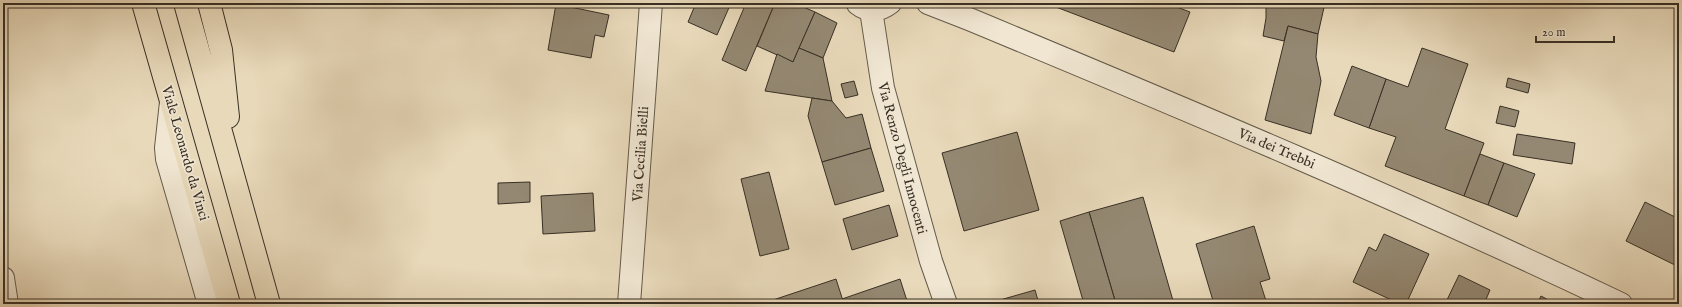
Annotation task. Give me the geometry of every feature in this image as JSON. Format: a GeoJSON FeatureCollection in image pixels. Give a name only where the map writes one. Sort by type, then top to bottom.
{"type":"FeatureCollection","features":[{"type":"Feature","properties":{"kind":"highway","name":"Viale Leonardo da Vinci"},"geometry":{"type":"LineString","coordinates":[[143,3],[230,304]]}},
{"type":"Feature","properties":{"kind":"highway"},"geometry":{"type":"LineString","coordinates":[[185,3],[269,304]]}},
{"type":"Feature","properties":{"kind":"highway"},"geometry":{"type":"LineString","coordinates":[[209,3],[221,50],[234,176]]}},
{"type":"Feature","properties":{"kind":"street","name":"Via Cecilia Bielli"},"geometry":{"type":"LineString","coordinates":[[629,304],[651,3]]}},
{"type":"Feature","properties":{"kind":"street","name":"Via dei Trebbi"},"geometry":{"type":"LineString","coordinates":[[928,3],[969,18],[1301,158],[1498,246],[1621,304]]}},
{"type":"Feature","properties":{"kind":"street","name":"Via Renzo Degli Innocenti"},"geometry":{"type":"LineString","coordinates":[[873,5],[883,88],[931,261],[946,304]]}},
{"type":"Feature","properties":{"kind":"street"},"geometry":{"type":"LineString","coordinates":[[171,102],[166,148],[167,159],[209,304]]}},
{"type":"Feature","properties":{"kind":"street"},"geometry":{"type":"LineString","coordinates":[[3,278],[7,304]]}},
{"type":"Feature","properties":{"kind":"building"},"geometry":{"type":"Polygon","coordinates":[[[696,3],[731,3],[717,35],[688,22],[696,3]]]}},
{"type":"Feature","properties":{"kind":"building"},"geometry":{"type":"Polygon","coordinates":[[[746,3],[775,3],[746,71],[722,60],[746,3]]]}},
{"type":"Feature","properties":{"kind":"building"},"geometry":{"type":"Polygon","coordinates":[[[775,3],[794,3],[815,12],[793,62],[757,46],[775,3]]]}},
{"type":"Feature","properties":{"kind":"building"},"geometry":{"type":"Polygon","coordinates":[[[1048,3],[1166,3],[1190,12],[1174,52],[1048,3]]]}},
{"type":"Feature","properties":{"kind":"building"},"geometry":{"type":"Polygon","coordinates":[[[1266,3],[1325,3],[1318,34],[1288,26],[1284,41],[1263,36],[1266,18],[1266,3]]]}},
{"type":"Feature","properties":{"kind":"building"},"geometry":{"type":"Polygon","coordinates":[[[556,4],[609,15],[604,37],[595,35],[591,58],[548,50],[556,4]]]}},
{"type":"Feature","properties":{"kind":"building"},"geometry":{"type":"Polygon","coordinates":[[[815,12],[837,23],[823,58],[799,48],[815,12]]]}},
{"type":"Feature","properties":{"kind":"building"},"geometry":{"type":"Polygon","coordinates":[[[1288,26],[1318,34],[1316,57],[1321,81],[1311,134],[1265,120],[1288,26]]]}},
{"type":"Feature","properties":{"kind":"building"},"geometry":{"type":"Polygon","coordinates":[[[799,48],[823,58],[832,101],[765,91],[777,54],[793,62],[799,48]]]}},
{"type":"Feature","properties":{"kind":"building"},"geometry":{"type":"Polygon","coordinates":[[[1422,48],[1468,64],[1445,129],[1484,143],[1464,196],[1385,166],[1396,137],[1369,128],[1386,79],[1408,87],[1422,48]]]}},
{"type":"Feature","properties":{"kind":"building"},"geometry":{"type":"Polygon","coordinates":[[[1352,66],[1386,79],[1369,128],[1334,115],[1352,66]]]}},
{"type":"Feature","properties":{"kind":"building"},"geometry":{"type":"Polygon","coordinates":[[[1508,78],[1530,84],[1528,93],[1506,87],[1508,78]]]}},
{"type":"Feature","properties":{"kind":"building"},"geometry":{"type":"Polygon","coordinates":[[[854,81],[858,95],[845,98],[841,84],[854,81]]]}},
{"type":"Feature","properties":{"kind":"building"},"geometry":{"type":"Polygon","coordinates":[[[812,98],[832,101],[846,118],[862,114],[871,148],[822,162],[808,116],[812,98]]]}},
{"type":"Feature","properties":{"kind":"building"},"geometry":{"type":"Polygon","coordinates":[[[1500,106],[1519,111],[1515,127],[1496,123],[1500,106]]]}},
{"type":"Feature","properties":{"kind":"building"},"geometry":{"type":"Polygon","coordinates":[[[1017,132],[1039,210],[964,231],[942,153],[1017,132]]]}},
{"type":"Feature","properties":{"kind":"building"},"geometry":{"type":"Polygon","coordinates":[[[1517,134],[1575,143],[1572,164],[1513,155],[1517,134]]]}},
{"type":"Feature","properties":{"kind":"building"},"geometry":{"type":"Polygon","coordinates":[[[871,148],[884,191],[835,205],[822,162],[871,148]]]}},
{"type":"Feature","properties":{"kind":"building"},"geometry":{"type":"Polygon","coordinates":[[[1480,154],[1504,163],[1488,205],[1464,196],[1480,154]]]}},
{"type":"Feature","properties":{"kind":"building"},"geometry":{"type":"Polygon","coordinates":[[[1504,163],[1535,174],[1517,217],[1488,205],[1504,163]]]}},
{"type":"Feature","properties":{"kind":"building"},"geometry":{"type":"Polygon","coordinates":[[[769,172],[789,249],[760,256],[741,179],[769,172]]]}},
{"type":"Feature","properties":{"kind":"building"},"geometry":{"type":"Polygon","coordinates":[[[530,182],[530,202],[498,204],[498,183],[530,182]]]}},
{"type":"Feature","properties":{"kind":"building"},"geometry":{"type":"Polygon","coordinates":[[[593,193],[595,231],[543,234],[541,196],[593,193]]]}},
{"type":"Feature","properties":{"kind":"building"},"geometry":{"type":"Polygon","coordinates":[[[1143,197],[1174,304],[1116,304],[1089,212],[1143,197]]]}},
{"type":"Feature","properties":{"kind":"building"},"geometry":{"type":"Polygon","coordinates":[[[1645,202],[1679,219],[1679,267],[1626,241],[1645,202]]]}},
{"type":"Feature","properties":{"kind":"building"},"geometry":{"type":"Polygon","coordinates":[[[889,205],[898,236],[852,250],[843,219],[889,205]]]}},
{"type":"Feature","properties":{"kind":"building"},"geometry":{"type":"Polygon","coordinates":[[[1089,212],[1116,304],[1084,304],[1060,221],[1089,212]]]}},
{"type":"Feature","properties":{"kind":"building"},"geometry":{"type":"Polygon","coordinates":[[[1254,226],[1270,279],[1260,282],[1267,304],[1214,304],[1196,244],[1254,226]]]}},
{"type":"Feature","properties":{"kind":"building"},"geometry":{"type":"Polygon","coordinates":[[[1384,234],[1429,254],[1406,304],[1400,304],[1353,282],[1369,247],[1376,251],[1384,234]]]}},
{"type":"Feature","properties":{"kind":"building"},"geometry":{"type":"Polygon","coordinates":[[[1459,275],[1490,290],[1484,304],[1445,304],[1459,275]]]}},
{"type":"Feature","properties":{"kind":"building"},"geometry":{"type":"Polygon","coordinates":[[[836,279],[844,304],[771,304],[770,301],[836,279]]]}},
{"type":"Feature","properties":{"kind":"building"},"geometry":{"type":"Polygon","coordinates":[[[900,279],[908,304],[844,304],[842,299],[900,279]]]}},
{"type":"Feature","properties":{"kind":"building"},"geometry":{"type":"Polygon","coordinates":[[[1035,290],[1039,304],[986,304],[1035,290]]]}},
{"type":"Feature","properties":{"kind":"building"},"geometry":{"type":"Polygon","coordinates":[[[1541,296],[1556,304],[1537,304],[1541,296]]]}}]}
